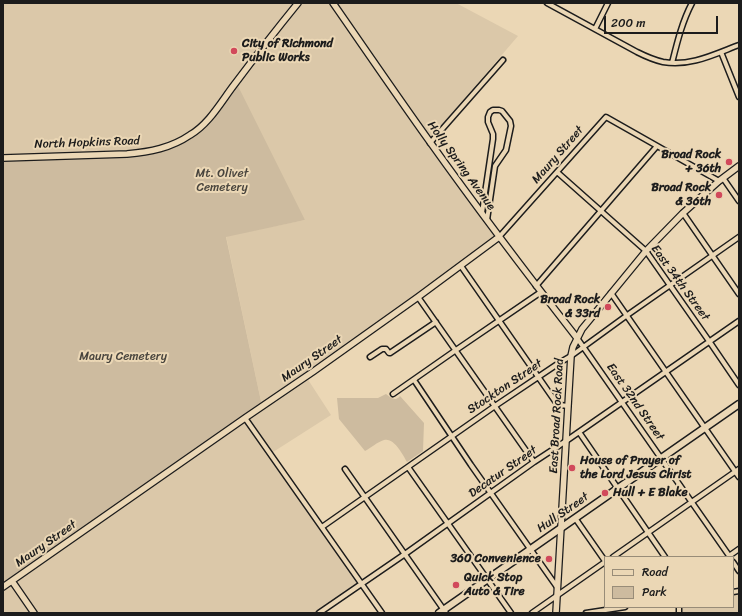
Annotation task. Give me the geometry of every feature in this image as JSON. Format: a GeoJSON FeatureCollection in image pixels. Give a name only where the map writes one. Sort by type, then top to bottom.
{"type":"FeatureCollection","features":[{"type":"Feature","properties":{"kind":"main road","name":"Hull Street"},"geometry":{"type":"LineString","coordinates":[[443,612],[530,549],[739,404]]}},
{"type":"Feature","properties":{"kind":"street","name":"North Hopkins Road"},"geometry":{"type":"LineString","coordinates":[[3,158],[142,153],[162,149],[177,143],[191,135],[205,123],[298,3]]}},
{"type":"Feature","properties":{"kind":"street","name":"Holly Spring Avenue"},"geometry":{"type":"LineString","coordinates":[[333,3],[430,143],[499,237],[577,338]]}},
{"type":"Feature","properties":{"kind":"street"},"geometry":{"type":"LineString","coordinates":[[546,3],[636,52],[658,61],[672,63],[695,61],[739,45]]}},
{"type":"Feature","properties":{"kind":"street"},"geometry":{"type":"LineString","coordinates":[[595,29],[608,3]]}},
{"type":"Feature","properties":{"kind":"street"},"geometry":{"type":"LineString","coordinates":[[672,63],[681,27],[692,3]]}},
{"type":"Feature","properties":{"kind":"street"},"geometry":{"type":"LineString","coordinates":[[721,52],[739,97]]}},
{"type":"Feature","properties":{"kind":"street"},"geometry":{"type":"LineString","coordinates":[[430,143],[503,60]]}},
{"type":"Feature","properties":{"kind":"street"},"geometry":{"type":"LineString","coordinates":[[482,213],[493,139],[488,122],[488,116],[493,110],[499,110],[502,111],[510,121],[511,126],[506,150],[497,163],[495,169],[487,220]]}},
{"type":"Feature","properties":{"kind":"street","name":"Maury Street"},"geometry":{"type":"LineString","coordinates":[[3,587],[314,371],[499,237],[606,117],[657,146]]}},
{"type":"Feature","properties":{"kind":"street"},"geometry":{"type":"LineString","coordinates":[[536,286],[657,146],[721,179],[739,201]]}},
{"type":"Feature","properties":{"kind":"street","name":"East Broad Rock Road"},"geometry":{"type":"LineString","coordinates":[[556,613],[571,356],[573,347],[582,329],[646,251],[683,213],[721,179],[739,166]]}},
{"type":"Feature","properties":{"kind":"street","name":"East 34th Street"},"geometry":{"type":"LineString","coordinates":[[557,172],[646,251],[739,385]]}},
{"type":"Feature","properties":{"kind":"street"},"geometry":{"type":"LineString","coordinates":[[683,213],[739,294]]}},
{"type":"Feature","properties":{"kind":"street","name":"Stockton Street"},"geometry":{"type":"LineString","coordinates":[[322,527],[495,406],[584,347],[739,237]]}},
{"type":"Feature","properties":{"kind":"street"},"geometry":{"type":"LineString","coordinates":[[461,266],[555,401],[560,405],[568,406]]}},
{"type":"Feature","properties":{"kind":"street"},"geometry":{"type":"LineString","coordinates":[[393,394],[541,292]]}},
{"type":"Feature","properties":{"kind":"street"},"geometry":{"type":"LineString","coordinates":[[611,293],[705,428],[737,470],[739,477]]}},
{"type":"Feature","properties":{"kind":"street"},"geometry":{"type":"LineString","coordinates":[[418,297],[534,462]]}},
{"type":"Feature","properties":{"kind":"street","name":"Decatur Street"},"geometry":{"type":"LineString","coordinates":[[319,613],[534,462],[739,321]]}},
{"type":"Feature","properties":{"kind":"street"},"geometry":{"type":"LineString","coordinates":[[370,357],[382,349],[386,349],[390,353],[436,322]]}},
{"type":"Feature","properties":{"kind":"street","name":"East 32nd Street"},"geometry":{"type":"LineString","coordinates":[[577,338],[662,458],[728,556]]}},
{"type":"Feature","properties":{"kind":"street"},"geometry":{"type":"LineString","coordinates":[[414,380],[557,587]]}},
{"type":"Feature","properties":{"kind":"street"},"geometry":{"type":"LineString","coordinates":[[245,418],[269,450],[382,613]]}},
{"type":"Feature","properties":{"kind":"street"},"geometry":{"type":"LineString","coordinates":[[579,432],[664,556]]}},
{"type":"Feature","properties":{"kind":"street"},"geometry":{"type":"LineString","coordinates":[[408,467],[511,613]]}},
{"type":"Feature","properties":{"kind":"street"},"geometry":{"type":"LineString","coordinates":[[345,469],[443,612]]}},
{"type":"Feature","properties":{"kind":"street"},"geometry":{"type":"LineString","coordinates":[[614,556],[737,470]]}},
{"type":"Feature","properties":{"kind":"street"},"geometry":{"type":"LineString","coordinates":[[575,518],[604,561]]}},
{"type":"Feature","properties":{"kind":"street"},"geometry":{"type":"LineString","coordinates":[[730,556],[739,549]]}},
{"type":"Feature","properties":{"kind":"street"},"geometry":{"type":"LineString","coordinates":[[532,613],[604,563]]}},
{"type":"Feature","properties":{"kind":"street"},"geometry":{"type":"LineString","coordinates":[[12,581],[34,613]]}},
{"type":"Feature","properties":{"kind":"street"},"geometry":{"type":"LineString","coordinates":[[586,613],[617,609]]}},
{"type":"Feature","properties":{"kind":"shaded area"},"geometry":{"type":"Polygon","coordinates":[[[3,3],[456,3],[518,36],[429,140],[500,236],[305,375],[331,415],[270,454],[361,583],[319,613],[3,613],[3,587],[262,406],[226,236],[305,220],[205,121],[176,142],[141,152],[3,160],[3,3]]]}},
{"type":"Feature","properties":{"kind":"shaded area"},"geometry":{"type":"Polygon","coordinates":[[[739,591],[739,613],[679,613],[679,608],[734,608],[734,592],[739,591]]]}},
{"type":"Feature","properties":{"kind":"green space","name":"Maury Cemetery"},"geometry":{"type":"Polygon","coordinates":[[[236,82],[305,220],[226,237],[262,406],[3,587],[3,160],[141,152],[176,142],[205,121],[236,82]]]}},
{"type":"Feature","properties":{"kind":"green space"},"geometry":{"type":"Polygon","coordinates":[[[557,373],[563,374],[563,384],[557,384],[557,373]]]}},
{"type":"Feature","properties":{"kind":"green space"},"geometry":{"type":"Polygon","coordinates":[[[386,394],[395,399],[400,396],[424,423],[423,451],[407,462],[398,447],[388,440],[379,442],[365,451],[339,419],[337,398],[378,398],[386,394]]]}},
{"type":"Feature","properties":{"kind":"place","name":"City of Richmond Public Works"},"geometry":{"type":"Point","coordinates":[234,51]}},
{"type":"Feature","properties":{"kind":"place","name":"Broad Rock + 36th"},"geometry":{"type":"Point","coordinates":[729,162]}},
{"type":"Feature","properties":{"kind":"place","name":"Broad Rock & 36th"},"geometry":{"type":"Point","coordinates":[719,195]}},
{"type":"Feature","properties":{"kind":"place","name":"Broad Rock & 33rd"},"geometry":{"type":"Point","coordinates":[608,307]}},
{"type":"Feature","properties":{"kind":"place","name":"House of Prayer of the Lord Jesus Christ"},"geometry":{"type":"Point","coordinates":[572,468]}},
{"type":"Feature","properties":{"kind":"place","name":"Hull + E Blake"},"geometry":{"type":"Point","coordinates":[605,493]}},
{"type":"Feature","properties":{"kind":"place","name":"360 Convenience"},"geometry":{"type":"Point","coordinates":[549,559]}},
{"type":"Feature","properties":{"kind":"place","name":"Quick Stop Auto & Tire"},"geometry":{"type":"Point","coordinates":[456,585]}},
{"type":"Feature","properties":{"kind":"park label","name":"Mt. Olivet Cemetery"},"geometry":{"type":"Point","coordinates":[222,181]}}]}
